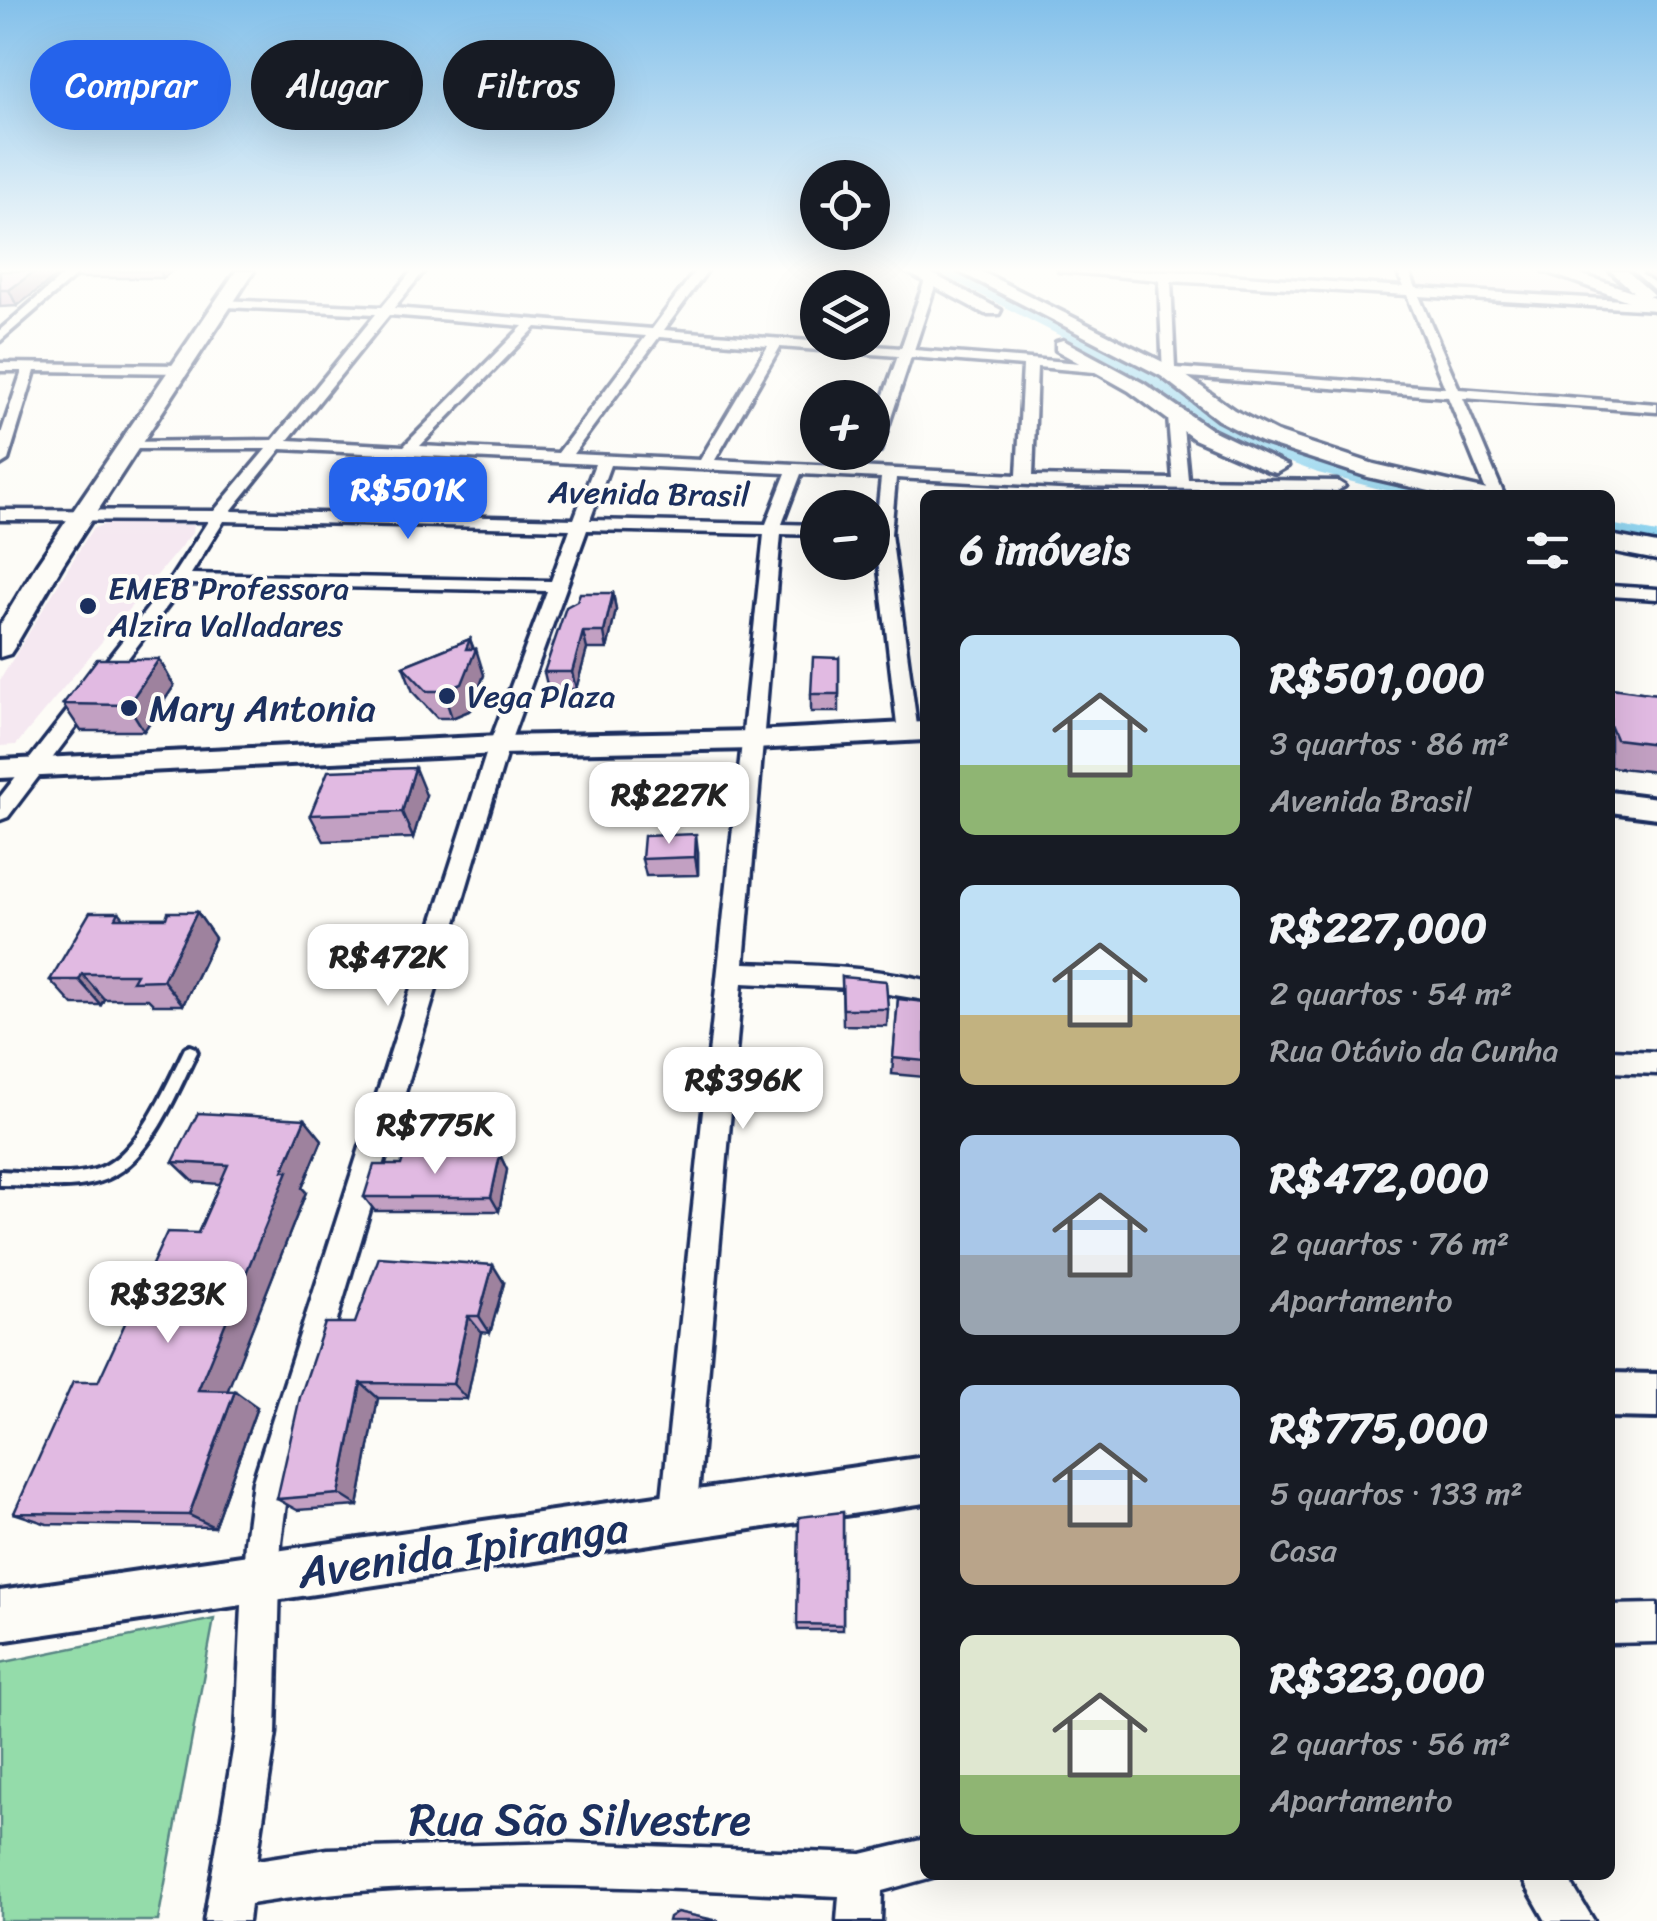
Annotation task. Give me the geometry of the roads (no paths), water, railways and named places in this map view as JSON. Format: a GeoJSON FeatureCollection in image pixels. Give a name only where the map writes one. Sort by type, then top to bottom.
{"type":"FeatureCollection","features":[{"type":"Feature","properties":{"kind":"main road"},"geometry":{"type":"LineString","coordinates":[[0,648],[188,361]]}},
{"type":"Feature","properties":{"kind":"main road"},"geometry":{"type":"LineString","coordinates":[[1096,361],[1175,417],[1235,450],[1345,488]]}},
{"type":"Feature","properties":{"kind":"main road"},"geometry":{"type":"LineString","coordinates":[[1139,361],[1168,372],[1226,415],[1269,436],[1368,470],[1457,490]]}},
{"type":"Feature","properties":{"kind":"main road"},"geometry":{"type":"LineString","coordinates":[[1615,519],[1657,526]]}},
{"type":"Feature","properties":{"kind":"main road"},"geometry":{"type":"LineString","coordinates":[[1615,544],[1657,552]]}},
{"type":"Feature","properties":{"kind":"street"},"geometry":{"type":"LineString","coordinates":[[0,812],[178,579],[275,444],[345,361]]}},
{"type":"Feature","properties":{"kind":"street"},"geometry":{"type":"LineString","coordinates":[[409,448],[496,361]]}},
{"type":"Feature","properties":{"kind":"street"},"geometry":{"type":"LineString","coordinates":[[564,456],[633,361]]}},
{"type":"Feature","properties":{"kind":"street"},"geometry":{"type":"LineString","coordinates":[[706,463],[766,361]]}},
{"type":"Feature","properties":{"kind":"street"},"geometry":{"type":"LineString","coordinates":[[890,396],[902,361]]}},
{"type":"Feature","properties":{"kind":"street"},"geometry":{"type":"LineString","coordinates":[[1011,361],[1106,369]]}},
{"type":"Feature","properties":{"kind":"street"},"geometry":{"type":"LineString","coordinates":[[1168,361],[1168,372],[1657,408]]}},
{"type":"Feature","properties":{"kind":"street"},"geometry":{"type":"LineString","coordinates":[[1441,361],[1494,490]]}},
{"type":"Feature","properties":{"kind":"street"},"geometry":{"type":"LineString","coordinates":[[1025,479],[1030,362]]}},
{"type":"Feature","properties":{"kind":"street"},"geometry":{"type":"LineString","coordinates":[[0,366],[183,369]]}},
{"type":"Feature","properties":{"kind":"street"},"geometry":{"type":"LineString","coordinates":[[0,460],[30,367]]}},
{"type":"Feature","properties":{"kind":"street"},"geometry":{"type":"LineString","coordinates":[[1175,417],[1181,484]]}},
{"type":"Feature","properties":{"kind":"street"},"geometry":{"type":"LineString","coordinates":[[131,445],[409,448],[800,469]]}},
{"type":"Feature","properties":{"kind":"street"},"geometry":{"type":"LineString","coordinates":[[230,1903],[256,1733],[261,1580],[270,1480],[499,746],[605,458]]}},
{"type":"Feature","properties":{"kind":"street"},"geometry":{"type":"LineString","coordinates":[[678,1518],[773,527],[796,469]]}},
{"type":"Feature","properties":{"kind":"street"},"geometry":{"type":"LineString","coordinates":[[866,470],[1025,479],[1073,488],[1181,484],[1345,488]]}},
{"type":"Feature","properties":{"kind":"street"},"geometry":{"type":"LineString","coordinates":[[886,490],[889,472]]}},
{"type":"Feature","properties":{"kind":"street","name":"Avenida Brasil"},"geometry":{"type":"LineString","coordinates":[[0,514],[800,529]]}},
{"type":"Feature","properties":{"kind":"street"},"geometry":{"type":"LineString","coordinates":[[178,579],[556,586]]}},
{"type":"Feature","properties":{"kind":"street"},"geometry":{"type":"LineString","coordinates":[[0,770],[499,746],[917,732],[887,580]]}},
{"type":"Feature","properties":{"kind":"street"},"geometry":{"type":"LineString","coordinates":[[1615,591],[1657,594]]}},
{"type":"Feature","properties":{"kind":"street"},"geometry":{"type":"LineString","coordinates":[[1615,803],[1657,808]]}},
{"type":"Feature","properties":{"kind":"street"},"geometry":{"type":"LineString","coordinates":[[728,972],[858,979],[920,989]]}},
{"type":"Feature","properties":{"kind":"street"},"geometry":{"type":"LineString","coordinates":[[1615,1061],[1657,1063]]}},
{"type":"Feature","properties":{"kind":"street"},"geometry":{"type":"LineString","coordinates":[[1615,1395],[1657,1396]]}},
{"type":"Feature","properties":{"kind":"street","name":"Avenida Ipiranga"},"geometry":{"type":"LineString","coordinates":[[0,1616],[920,1481]]}},
{"type":"Feature","properties":{"kind":"street"},"geometry":{"type":"LineString","coordinates":[[1615,1624],[1657,1624]]}},
{"type":"Feature","properties":{"kind":"street","name":"Rua São Silvestre"},"geometry":{"type":"LineString","coordinates":[[230,1903],[328,1870],[565,1864],[862,1875],[920,1861]]}},
{"type":"Feature","properties":{"kind":"street"},"geometry":{"type":"LineString","coordinates":[[858,1921],[862,1875]]}},
{"type":"Feature","properties":{"kind":"street"},"geometry":{"type":"LineString","coordinates":[[1544,1880],[1572,1921]]}},
{"type":"Feature","properties":{"kind":"lane"},"geometry":{"type":"LineString","coordinates":[[0,1178],[98,1177],[119,1168],[134,1151],[190,1052]]}},
{"type":"Feature","properties":{"kind":"waterway"},"geometry":{"type":"LineString","coordinates":[[1119,361],[1172,391],[1217,425],[1249,441],[1325,469],[1406,490]]}},
{"type":"Feature","properties":{"kind":"waterway"},"geometry":{"type":"LineString","coordinates":[[1615,531],[1657,539]]}},
{"type":"Feature","properties":{"kind":"place","name":"EMEB Professora Alzira Valladares"},"geometry":{"type":"Point","coordinates":[88,606]}},
{"type":"Feature","properties":{"kind":"place","name":"Vega Plaza"},"geometry":{"type":"Point","coordinates":[447,696]}},
{"type":"Feature","properties":{"kind":"place","name":"Mary Antonia"},"geometry":{"type":"Point","coordinates":[129,708]}}]}
